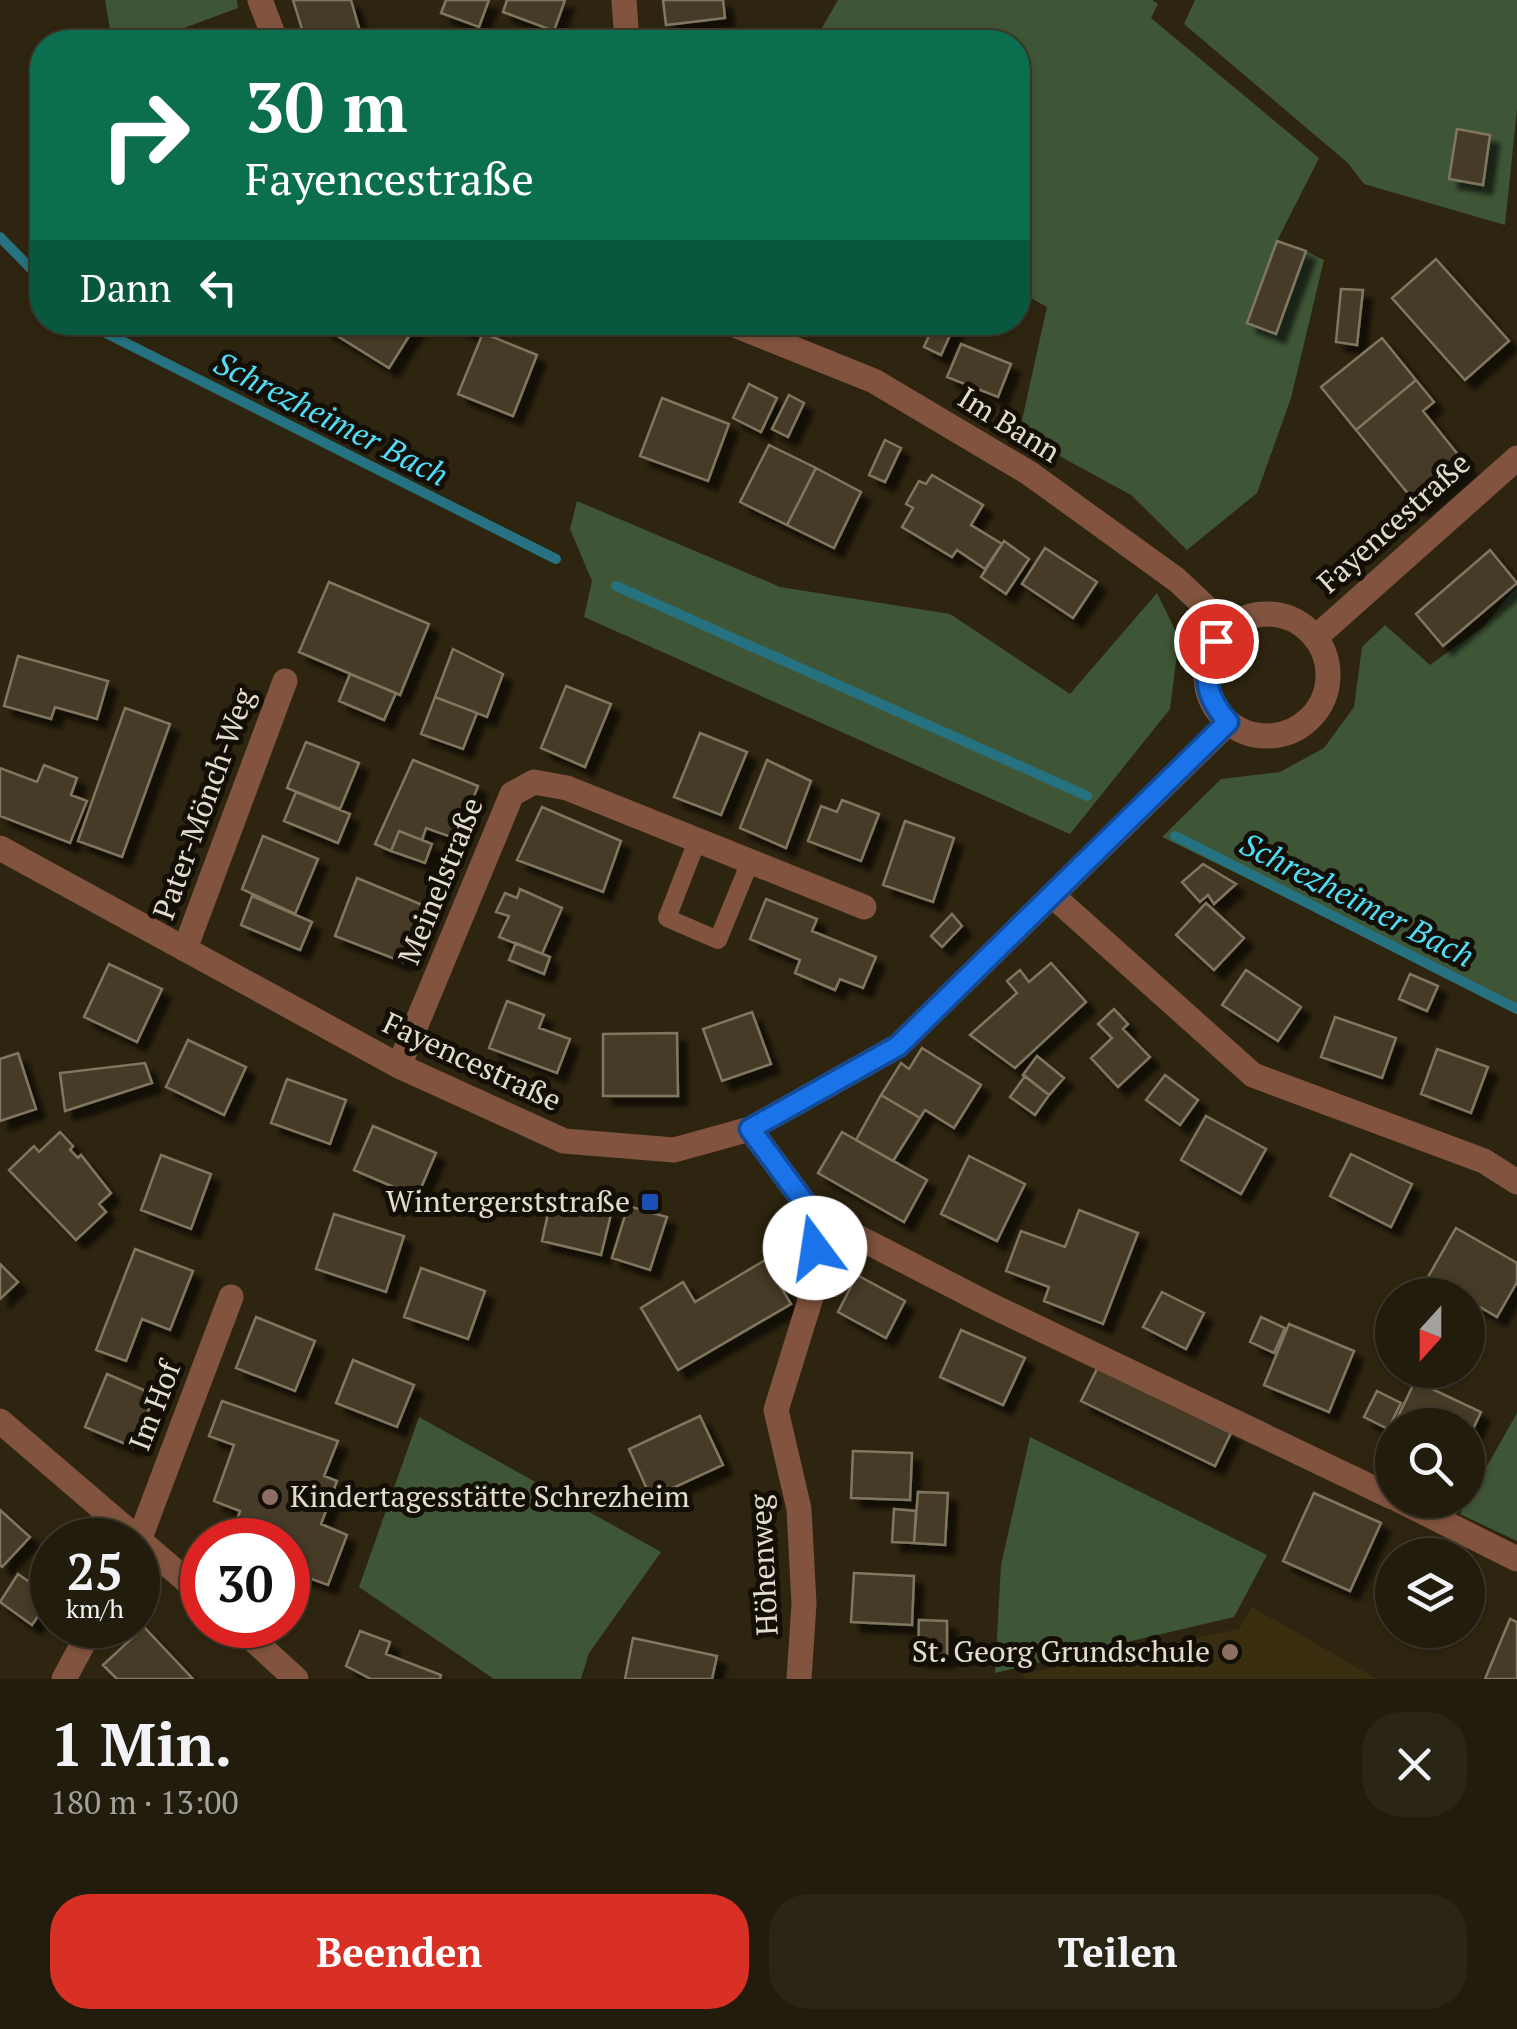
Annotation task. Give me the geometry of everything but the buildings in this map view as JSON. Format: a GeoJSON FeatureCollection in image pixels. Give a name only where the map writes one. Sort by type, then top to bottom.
{"type":"FeatureCollection","features":[{"type":"Feature","properties":{"kind":"street"},"geometry":{"type":"LineString","coordinates":[[260,0],[271,30]]}},
{"type":"Feature","properties":{"kind":"street"},"geometry":{"type":"LineString","coordinates":[[624,0],[626,30]]}},
{"type":"Feature","properties":{"kind":"street","name":"Im Bann"},"geometry":{"type":"LineString","coordinates":[[761,335],[874,380],[1029,473],[1177,580],[1228,628]]}},
{"type":"Feature","properties":{"kind":"street","name":"Fayencestraße"},"geometry":{"type":"LineString","coordinates":[[1314,638],[1517,458]]}},
{"type":"Feature","properties":{"kind":"street","name":"Fayencestraße"},"geometry":{"type":"LineString","coordinates":[[0,848],[399,1066],[564,1141],[674,1150],[750,1129],[898,1046],[1228,722],[1246,733],[1284,734],[1316,711],[1328,674],[1314,638],[1283,616],[1245,618],[1228,628]]}},
{"type":"Feature","properties":{"kind":"street"},"geometry":{"type":"LineString","coordinates":[[1228,628],[1216,641],[1206,675],[1208,694],[1228,722]]}},
{"type":"Feature","properties":{"kind":"street","name":"Pater-Mönch-Weg"},"geometry":{"type":"LineString","coordinates":[[185,949],[284,682]]}},
{"type":"Feature","properties":{"kind":"street","name":"Meinelstraße"},"geometry":{"type":"LineString","coordinates":[[399,1066],[512,794],[534,782],[568,788],[864,907]]}},
{"type":"Feature","properties":{"kind":"street"},"geometry":{"type":"LineString","coordinates":[[1054,896],[1252,1075],[1484,1161],[1517,1182]]}},
{"type":"Feature","properties":{"kind":"street"},"geometry":{"type":"LineString","coordinates":[[750,1129],[813,1214],[990,1305],[1375,1488]]}},
{"type":"Feature","properties":{"kind":"street","name":"Höhenweg"},"geometry":{"type":"LineString","coordinates":[[799,1679],[804,1604],[799,1509],[776,1410],[816,1282],[813,1214]]}},
{"type":"Feature","properties":{"kind":"street","name":"Im Hof"},"geometry":{"type":"LineString","coordinates":[[147,1518],[230,1297]]}},
{"type":"Feature","properties":{"kind":"street"},"geometry":{"type":"LineString","coordinates":[[0,1421],[113,1518]]}},
{"type":"Feature","properties":{"kind":"street"},"geometry":{"type":"LineString","coordinates":[[1436,1518],[1517,1558]]}},
{"type":"Feature","properties":{"kind":"street"},"geometry":{"type":"LineString","coordinates":[[160,1558],[180,1575]]}},
{"type":"Feature","properties":{"kind":"street"},"geometry":{"type":"LineString","coordinates":[[64,1679],[81,1648]]}},
{"type":"Feature","properties":{"kind":"street"},"geometry":{"type":"LineString","coordinates":[[262,1648],[296,1679]]}},
{"type":"Feature","properties":{"kind":"lane"},"geometry":{"type":"LineString","coordinates":[[698,841],[667,918],[718,940],[750,862]]}},
{"type":"Feature","properties":{"kind":"shaded area","name":"St. Georg Grundschule"},"geometry":{"type":"Polygon","coordinates":[[[1252,1607],[1377,1679],[1025,1679],[1023,1674],[1239,1629],[1252,1607]]]}},
{"type":"Feature","properties":{"kind":"green space"},"geometry":{"type":"Polygon","coordinates":[[[105,0],[237,0],[238,8],[178,30],[110,30],[105,0]]]}},
{"type":"Feature","properties":{"kind":"green space"},"geometry":{"type":"Polygon","coordinates":[[[838,0],[1152,0],[1158,4],[1151,18],[1319,158],[1277,241],[1247,323],[1276,333],[1306,251],[1324,260],[1291,398],[1257,493],[1187,550],[1131,495],[1019,434],[1047,307],[1030,298],[1030,30],[821,30],[838,0]]]}},
{"type":"Feature","properties":{"kind":"green space"},"geometry":{"type":"Polygon","coordinates":[[[1195,0],[1517,0],[1517,109],[1505,225],[1364,184],[1348,163],[1184,24],[1195,0]]]}},
{"type":"Feature","properties":{"kind":"green space"},"geometry":{"type":"Polygon","coordinates":[[[577,501],[780,587],[950,614],[1070,694],[1157,593],[1179,638],[1170,709],[1070,834],[584,617],[592,581],[570,529],[577,501]]]}},
{"type":"Feature","properties":{"kind":"green space"},"geometry":{"type":"Polygon","coordinates":[[[1517,586],[1517,1010],[1162,837],[1221,779],[1280,772],[1324,748],[1354,707],[1362,647],[1385,625],[1430,665],[1484,626],[1517,586]]]}},
{"type":"Feature","properties":{"kind":"green space"},"geometry":{"type":"Polygon","coordinates":[[[1517,1413],[1517,1541],[1468,1518],[1485,1518],[1485,1470],[1517,1413]]]}},
{"type":"Feature","properties":{"kind":"green space"},"geometry":{"type":"Polygon","coordinates":[[[419,1417],[661,1552],[589,1653],[581,1679],[494,1679],[359,1587],[419,1417]]]}},
{"type":"Feature","properties":{"kind":"green space"},"geometry":{"type":"Polygon","coordinates":[[[1030,1437],[1267,1555],[1234,1617],[995,1673],[1001,1565],[1030,1437]]]}},
{"type":"Feature","properties":{"kind":"waterway","name":"Schrezheimer Bach"},"geometry":{"type":"LineString","coordinates":[[0,237],[30,268]]}},
{"type":"Feature","properties":{"kind":"waterway","name":"Schrezheimer Bach"},"geometry":{"type":"LineString","coordinates":[[110,335],[556,559]]}},
{"type":"Feature","properties":{"kind":"waterway","name":"Schrezheimer Bach"},"geometry":{"type":"LineString","coordinates":[[616,586],[1087,796]]}},
{"type":"Feature","properties":{"kind":"waterway","name":"Schrezheimer Bach"},"geometry":{"type":"LineString","coordinates":[[1175,836],[1517,1009]]}},
{"type":"Feature","properties":{"kind":"place","name":"Wintergerststraße"},"geometry":{"type":"Point","coordinates":[650,1202]}},
{"type":"Feature","properties":{"kind":"place","name":"Kindertagesstätte Schrezheim"},"geometry":{"type":"Point","coordinates":[270,1497]}},
{"type":"Feature","properties":{"kind":"place","name":"St. Georg Grundschule"},"geometry":{"type":"Point","coordinates":[1230,1652]}},
{"type":"Feature","properties":{"kind":"route"},"geometry":{"type":"LineString","coordinates":[[815,1248],[813,1214],[750,1129],[898,1046],[1228,722],[1208,694],[1208,658],[1216,641]]}}]}
